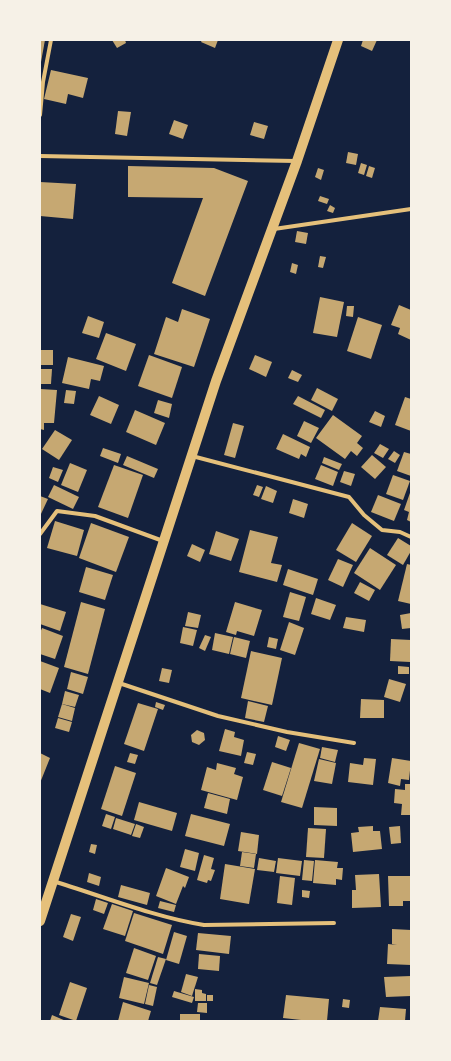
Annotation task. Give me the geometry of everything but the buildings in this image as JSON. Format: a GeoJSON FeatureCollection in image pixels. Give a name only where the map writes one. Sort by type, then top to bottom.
{"type":"FeatureCollection","features":[{"type":"Feature","properties":{"kind":"main road"},"geometry":{"type":"LineString","coordinates":[[40,921],[216,381],[297,161],[338,40]]}},
{"type":"Feature","properties":{"kind":"street"},"geometry":{"type":"LineString","coordinates":[[40,115],[43,82],[51,40]]}},
{"type":"Feature","properties":{"kind":"street"},"geometry":{"type":"LineString","coordinates":[[40,156],[297,161]]}},
{"type":"Feature","properties":{"kind":"street"},"geometry":{"type":"LineString","coordinates":[[271,229],[411,209]]}},
{"type":"Feature","properties":{"kind":"street"},"geometry":{"type":"LineString","coordinates":[[192,456],[349,497],[364,515],[382,530],[400,532],[411,537]]}},
{"type":"Feature","properties":{"kind":"street"},"geometry":{"type":"LineString","coordinates":[[40,534],[57,511],[95,516],[164,541]]}},
{"type":"Feature","properties":{"kind":"street"},"geometry":{"type":"LineString","coordinates":[[118,682],[218,716],[287,732],[354,743]]}},
{"type":"Feature","properties":{"kind":"street"},"geometry":{"type":"LineString","coordinates":[[53,881],[160,915],[197,924],[334,923]]}}]}
